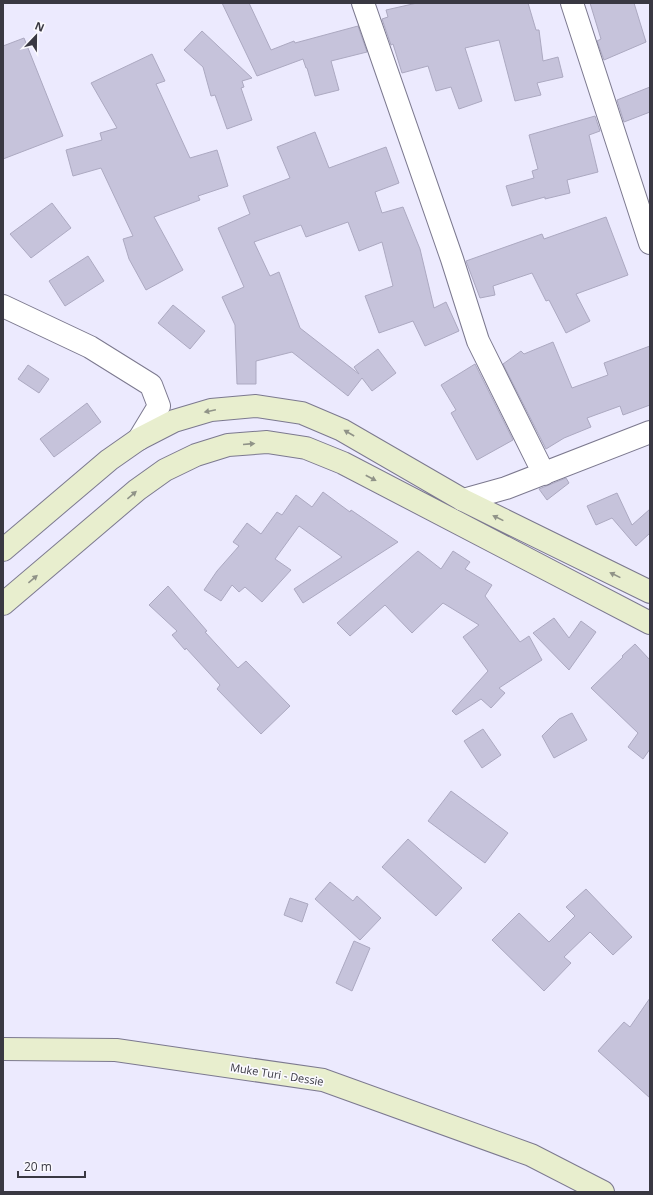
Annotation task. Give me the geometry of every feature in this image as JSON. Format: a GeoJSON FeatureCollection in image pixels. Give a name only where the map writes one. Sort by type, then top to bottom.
{"type":"FeatureCollection","features":[{"type":"Feature","properties":{"kind":"street"},"geometry":{"type":"LineString","coordinates":[[363,3],[452,259],[478,341],[544,474]]}},
{"type":"Feature","properties":{"kind":"street"},"geometry":{"type":"LineString","coordinates":[[572,3],[650,243]]}},
{"type":"Feature","properties":{"kind":"street"},"geometry":{"type":"LineString","coordinates":[[3,306],[90,348],[151,385],[158,406],[139,439]]}},
{"type":"Feature","properties":{"kind":"street"},"geometry":{"type":"LineString","coordinates":[[3,550],[109,460],[139,439],[174,420],[211,410],[256,406],[302,413],[342,430],[462,500],[650,592]]}},
{"type":"Feature","properties":{"kind":"street"},"geometry":{"type":"LineString","coordinates":[[462,500],[506,488],[650,432]]}},
{"type":"Feature","properties":{"kind":"street"},"geometry":{"type":"LineString","coordinates":[[3,604],[137,490],[164,470],[196,455],[228,445],[267,442],[306,448],[343,463],[650,623]]}},
{"type":"Feature","properties":{"kind":"street","name":"Muke Turi - Dessie"},"geometry":{"type":"LineString","coordinates":[[3,1049],[116,1050],[323,1080],[531,1155],[603,1192]]}},
{"type":"Feature","properties":{"kind":"building"},"geometry":{"type":"Polygon","coordinates":[[[222,3],[249,3],[271,50],[294,41],[295,43],[358,26],[367,52],[331,61],[339,90],[315,96],[303,59],[257,76],[222,3]]]}},
{"type":"Feature","properties":{"kind":"building"},"geometry":{"type":"Polygon","coordinates":[[[417,3],[528,3],[536,30],[539,30],[543,61],[558,57],[563,77],[537,83],[541,95],[515,101],[499,40],[465,48],[482,101],[459,109],[451,87],[436,91],[428,66],[402,73],[393,44],[391,45],[382,19],[388,17],[386,10],[417,3]]]}},
{"type":"Feature","properties":{"kind":"building"},"geometry":{"type":"Polygon","coordinates":[[[590,3],[634,3],[646,42],[604,60],[597,41],[601,39],[590,3]]]}},
{"type":"Feature","properties":{"kind":"building"},"geometry":{"type":"Polygon","coordinates":[[[202,31],[252,78],[242,81],[244,87],[241,88],[252,120],[227,129],[215,95],[211,96],[203,67],[184,50],[202,31]]]}},
{"type":"Feature","properties":{"kind":"building"},"geometry":{"type":"Polygon","coordinates":[[[24,38],[63,136],[3,159],[3,46],[24,38]]]}},
{"type":"Feature","properties":{"kind":"building"},"geometry":{"type":"Polygon","coordinates":[[[152,54],[165,81],[156,84],[190,158],[217,150],[228,186],[198,196],[200,200],[154,217],[183,270],[146,290],[129,259],[123,239],[133,236],[101,168],[73,176],[66,150],[102,140],[100,133],[117,128],[91,83],[152,54]]]}},
{"type":"Feature","properties":{"kind":"building"},"geometry":{"type":"Polygon","coordinates":[[[650,87],[650,112],[624,122],[617,100],[650,87]]]}},
{"type":"Feature","properties":{"kind":"building"},"geometry":{"type":"Polygon","coordinates":[[[595,116],[600,131],[589,135],[598,172],[567,180],[570,193],[545,199],[545,197],[512,206],[506,186],[534,178],[532,171],[538,169],[529,135],[595,116]]]}},
{"type":"Feature","properties":{"kind":"building"},"geometry":{"type":"Polygon","coordinates":[[[315,132],[329,168],[386,147],[399,183],[375,192],[382,213],[403,207],[420,249],[434,308],[446,302],[459,331],[425,346],[413,321],[379,333],[365,296],[393,286],[382,242],[359,251],[348,222],[306,237],[301,225],[254,242],[270,276],[279,272],[300,328],[359,374],[354,367],[378,349],[396,373],[372,391],[362,378],[348,396],[292,352],[256,361],[256,384],[237,384],[235,325],[222,297],[244,287],[218,228],[250,214],[243,196],[290,178],[277,147],[315,132]]]}},
{"type":"Feature","properties":{"kind":"building"},"geometry":{"type":"Polygon","coordinates":[[[52,203],[71,228],[31,258],[10,234],[52,203]]]}},
{"type":"Feature","properties":{"kind":"building"},"geometry":{"type":"Polygon","coordinates":[[[606,217],[628,275],[576,294],[590,321],[566,333],[549,300],[546,301],[532,273],[493,286],[495,295],[480,298],[466,261],[542,234],[544,239],[606,217]]]}},
{"type":"Feature","properties":{"kind":"building"},"geometry":{"type":"Polygon","coordinates":[[[88,256],[104,281],[65,306],[49,281],[88,256]]]}},
{"type":"Feature","properties":{"kind":"building"},"geometry":{"type":"Polygon","coordinates":[[[173,305],[205,331],[190,349],[158,323],[173,305]]]}},
{"type":"Feature","properties":{"kind":"building"},"geometry":{"type":"Polygon","coordinates":[[[553,342],[572,388],[608,375],[604,363],[650,346],[650,405],[623,415],[620,406],[587,418],[591,427],[564,438],[546,449],[503,364],[521,351],[524,354],[553,342]]]}},
{"type":"Feature","properties":{"kind":"building"},"geometry":{"type":"Polygon","coordinates":[[[475,364],[513,440],[477,460],[451,413],[456,410],[441,385],[475,364]]]}},
{"type":"Feature","properties":{"kind":"building"},"geometry":{"type":"Polygon","coordinates":[[[28,365],[49,379],[39,393],[18,379],[28,365]]]}},
{"type":"Feature","properties":{"kind":"building"},"geometry":{"type":"Polygon","coordinates":[[[87,403],[101,422],[54,457],[40,439],[87,403]]]}},
{"type":"Feature","properties":{"kind":"building"},"geometry":{"type":"Polygon","coordinates":[[[566,478],[569,483],[547,500],[539,489],[566,478]]]}},
{"type":"Feature","properties":{"kind":"building"},"geometry":{"type":"Polygon","coordinates":[[[323,492],[350,512],[351,510],[398,542],[303,603],[294,589],[342,557],[299,526],[275,559],[291,570],[262,602],[245,587],[239,592],[232,585],[221,601],[204,590],[217,571],[239,546],[233,542],[247,523],[261,534],[277,512],[282,515],[296,495],[312,507],[323,492]]]}},
{"type":"Feature","properties":{"kind":"building"},"geometry":{"type":"Polygon","coordinates":[[[617,493],[632,525],[650,509],[650,533],[636,546],[612,518],[596,525],[587,506],[617,493]]]}},
{"type":"Feature","properties":{"kind":"building"},"geometry":{"type":"Polygon","coordinates":[[[418,551],[441,569],[453,551],[470,562],[465,569],[492,585],[485,596],[520,642],[529,636],[542,660],[499,688],[505,693],[491,708],[481,699],[456,715],[452,711],[488,671],[463,637],[479,625],[443,603],[412,633],[385,605],[350,636],[337,623],[418,551]]]}},
{"type":"Feature","properties":{"kind":"building"},"geometry":{"type":"Polygon","coordinates":[[[168,586],[207,631],[205,632],[238,668],[246,661],[290,706],[261,734],[217,689],[220,685],[172,635],[177,631],[149,605],[168,586]]]}},
{"type":"Feature","properties":{"kind":"building"},"geometry":{"type":"Polygon","coordinates":[[[554,618],[569,638],[581,621],[596,632],[569,670],[533,633],[554,618]]]}},
{"type":"Feature","properties":{"kind":"building"},"geometry":{"type":"Polygon","coordinates":[[[635,644],[650,660],[650,749],[643,759],[628,747],[638,733],[591,688],[635,644]]]}},
{"type":"Feature","properties":{"kind":"building"},"geometry":{"type":"Polygon","coordinates":[[[572,713],[587,740],[554,758],[542,736],[559,719],[572,713]]]}},
{"type":"Feature","properties":{"kind":"building"},"geometry":{"type":"Polygon","coordinates":[[[483,729],[501,755],[482,768],[464,741],[483,729]]]}},
{"type":"Feature","properties":{"kind":"building"},"geometry":{"type":"Polygon","coordinates":[[[451,791],[508,833],[485,863],[428,821],[451,791]]]}},
{"type":"Feature","properties":{"kind":"building"},"geometry":{"type":"Polygon","coordinates":[[[408,839],[462,888],[436,916],[382,867],[408,839]]]}},
{"type":"Feature","properties":{"kind":"building"},"geometry":{"type":"Polygon","coordinates":[[[330,882],[353,901],[357,896],[381,918],[360,940],[315,899],[330,882]]]}},
{"type":"Feature","properties":{"kind":"building"},"geometry":{"type":"Polygon","coordinates":[[[586,889],[632,937],[613,955],[590,932],[564,957],[571,963],[544,991],[492,940],[519,913],[549,942],[575,916],[566,907],[586,889]]]}},
{"type":"Feature","properties":{"kind":"building"},"geometry":{"type":"Polygon","coordinates":[[[290,898],[308,904],[302,922],[284,915],[290,898]]]}},
{"type":"Feature","properties":{"kind":"building"},"geometry":{"type":"Polygon","coordinates":[[[354,941],[370,948],[352,991],[336,983],[354,941]]]}},
{"type":"Feature","properties":{"kind":"building"},"geometry":{"type":"Polygon","coordinates":[[[650,998],[650,1098],[598,1051],[624,1022],[630,1027],[650,998]]]}}]}
